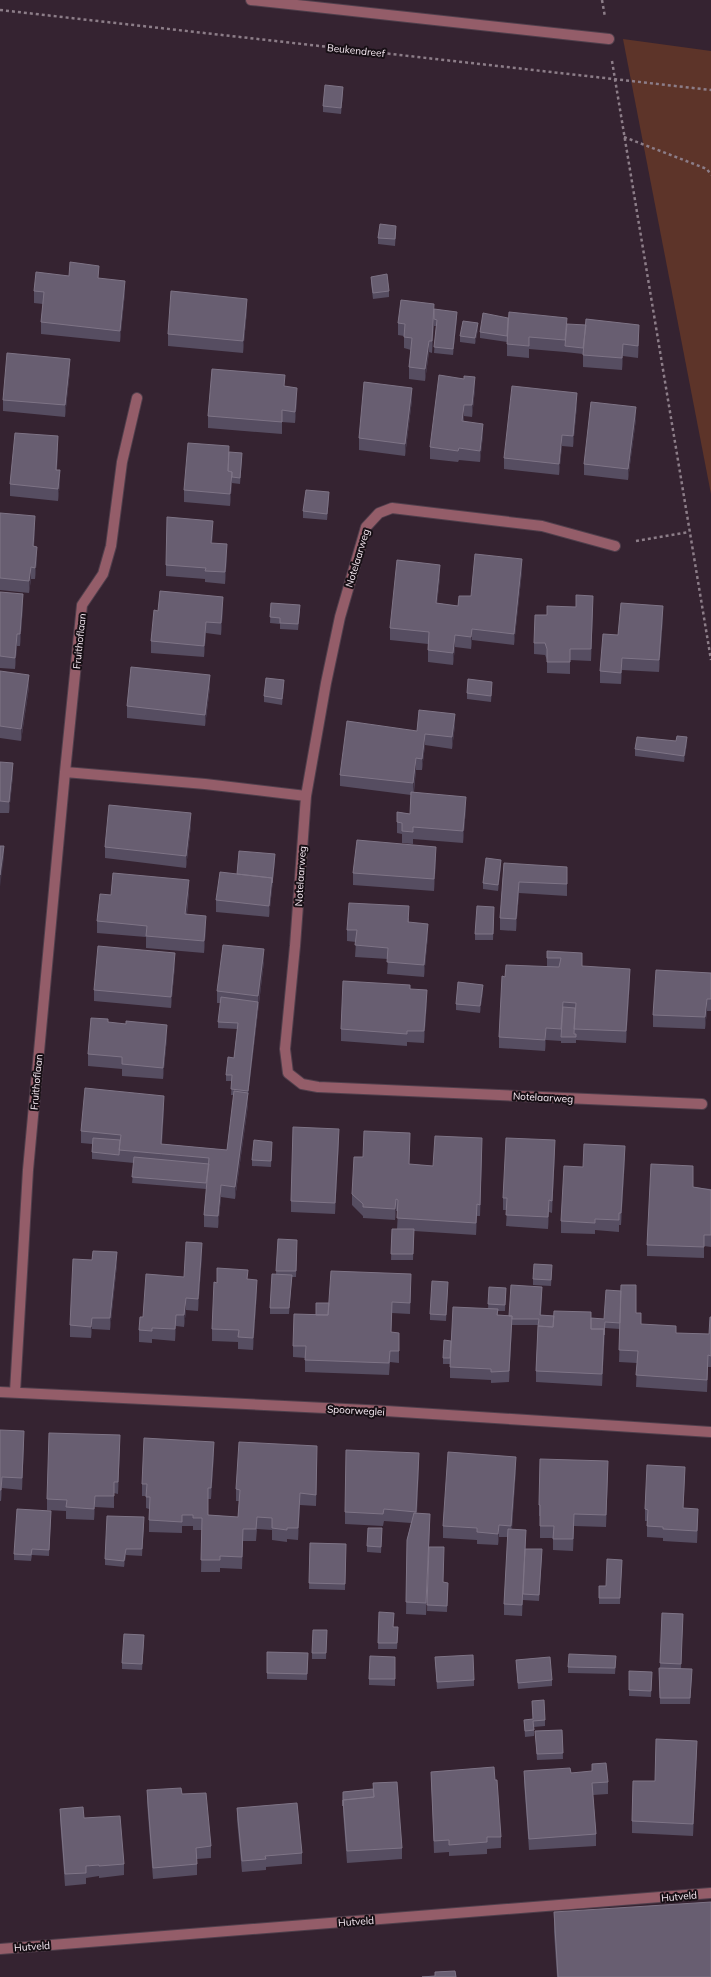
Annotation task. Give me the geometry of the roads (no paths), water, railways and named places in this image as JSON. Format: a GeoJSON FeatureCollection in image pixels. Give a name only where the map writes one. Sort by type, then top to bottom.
{"type":"FeatureCollection","features":[{"type":"Feature","properties":{"kind":"street"},"geometry":{"type":"LineString","coordinates":[[251,0],[610,40]]}},
{"type":"Feature","properties":{"kind":"street","name":"Fruithoflaan"},"geometry":{"type":"LineString","coordinates":[[15,1392],[28,1170],[82,605],[103,574],[111,546],[122,462],[137,398]]}},
{"type":"Feature","properties":{"kind":"street","name":"Notelaarweg"},"geometry":{"type":"LineString","coordinates":[[615,546],[542,526],[392,508],[379,513],[366,527],[340,617],[326,683],[306,796],[295,946],[285,1049],[288,1073],[302,1084],[318,1087],[702,1104]]}},
{"type":"Feature","properties":{"kind":"street"},"geometry":{"type":"LineString","coordinates":[[65,772],[205,784],[306,796]]}},
{"type":"Feature","properties":{"kind":"street","name":"Spoorweglei"},"geometry":{"type":"LineString","coordinates":[[0,1392],[386,1411],[711,1432]]}},
{"type":"Feature","properties":{"kind":"street","name":"Hutveld"},"geometry":{"type":"LineString","coordinates":[[0,1949],[711,1893]]}}]}
